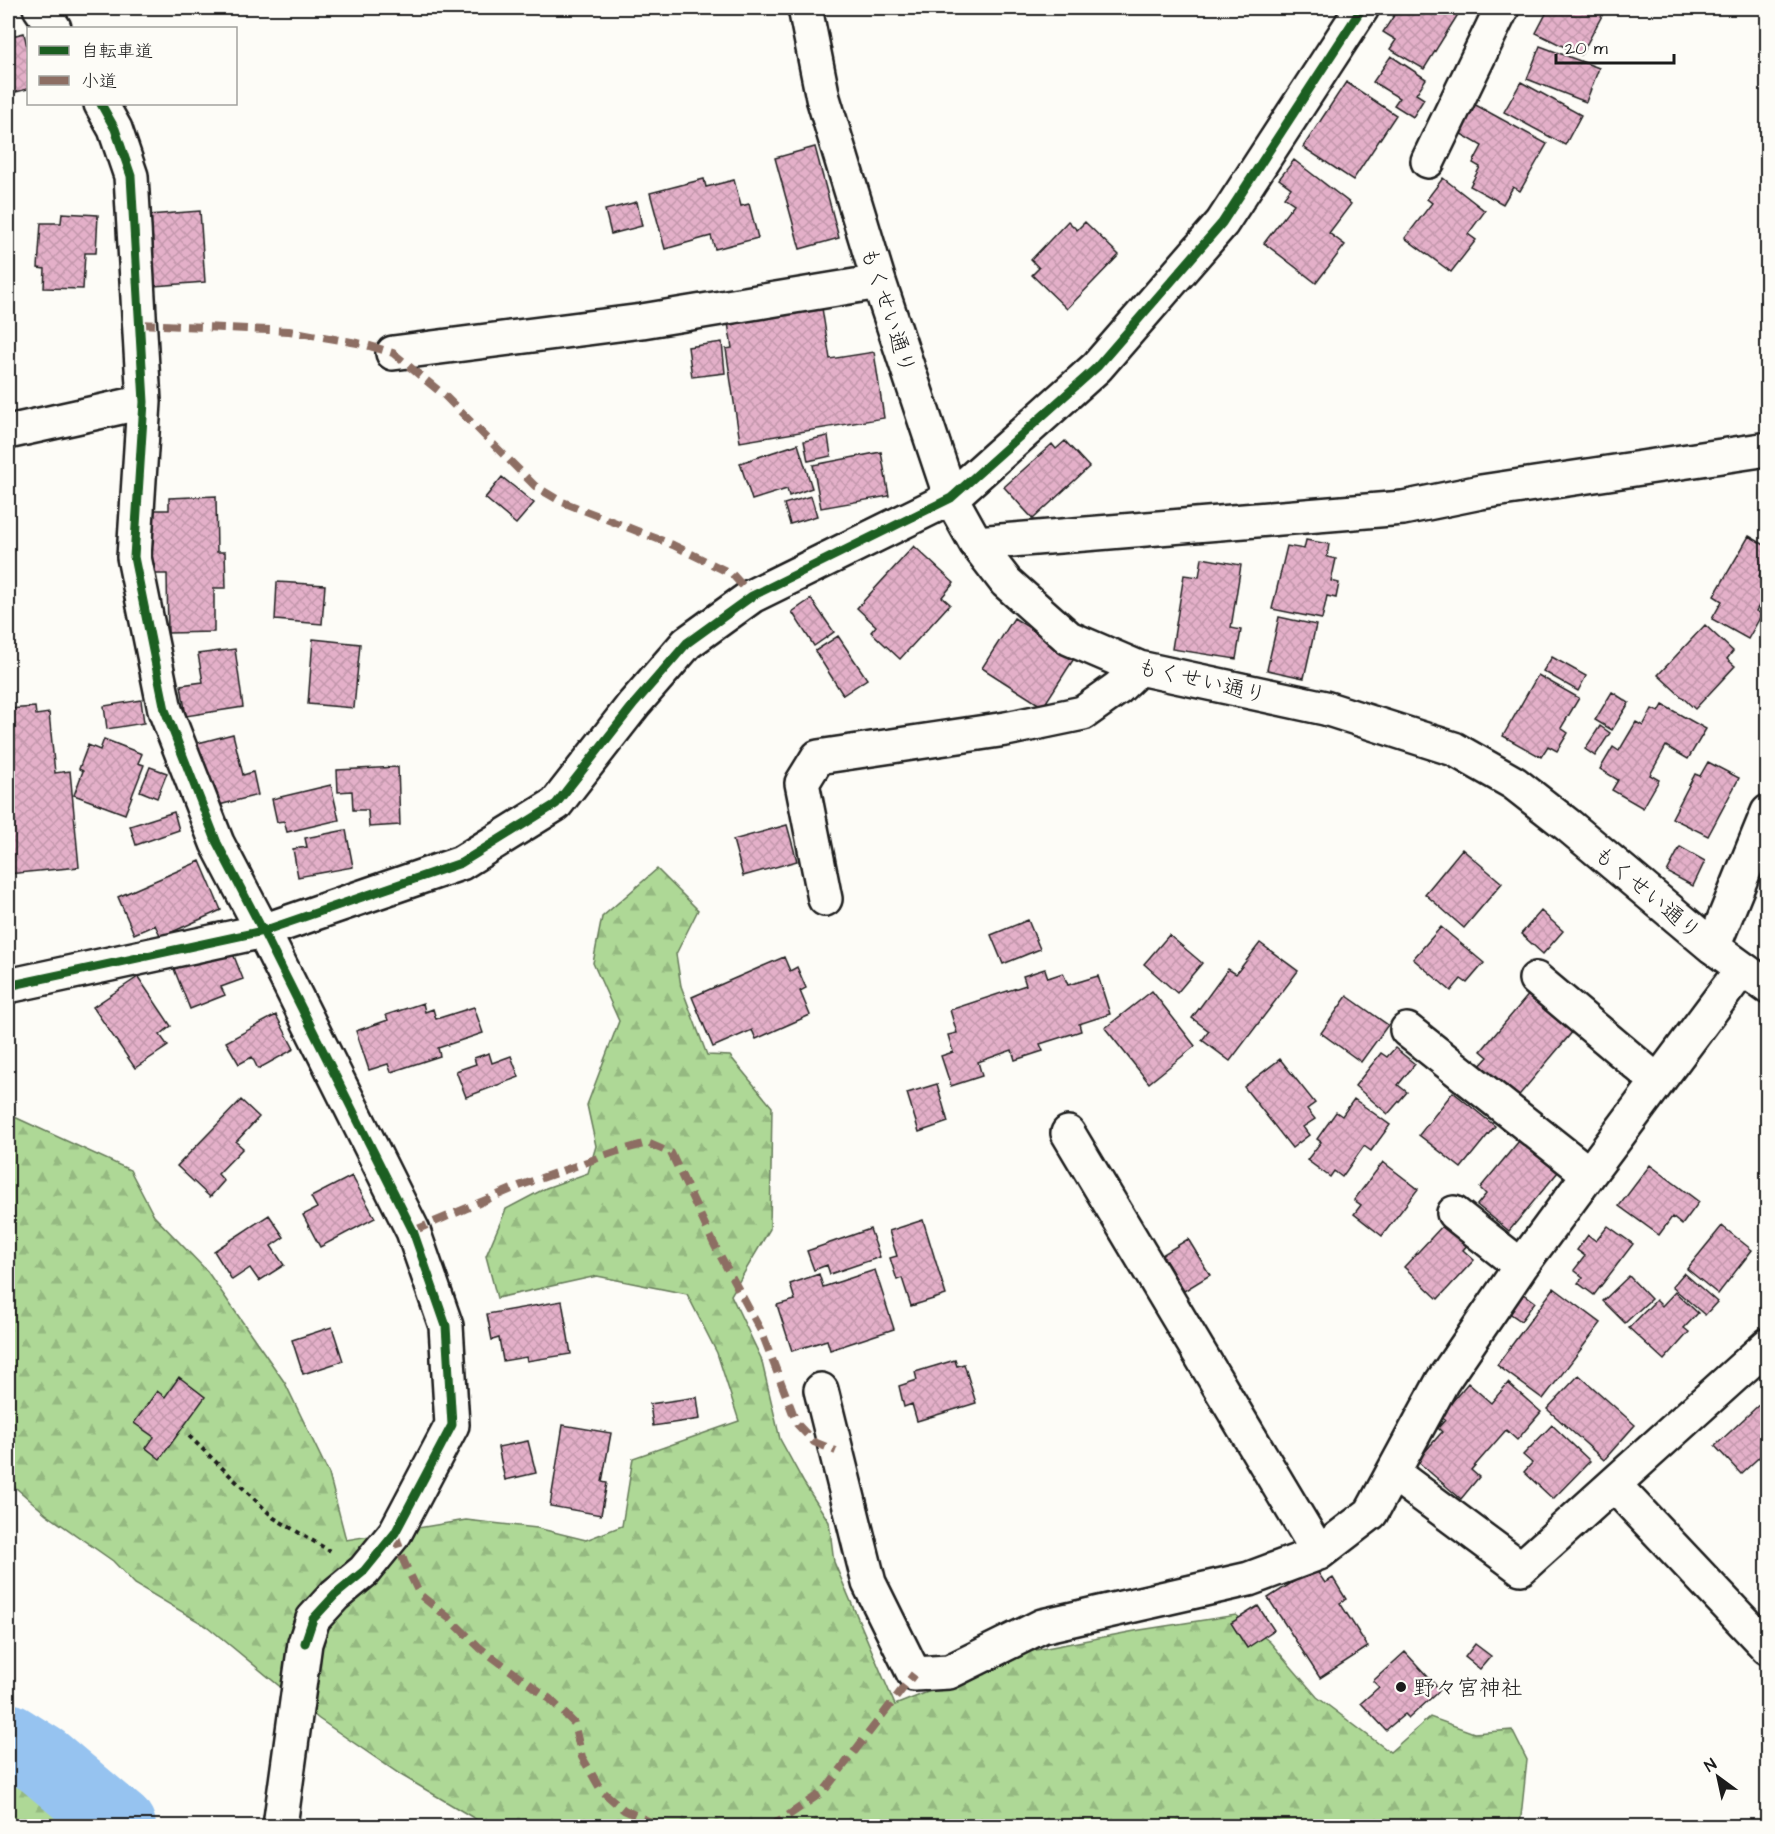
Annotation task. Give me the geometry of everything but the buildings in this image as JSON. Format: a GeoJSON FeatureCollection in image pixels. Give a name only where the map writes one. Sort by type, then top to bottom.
{"type":"FeatureCollection","features":[{"type":"Feature","properties":{"kind":"street"},"geometry":{"type":"LineString","coordinates":[[40,8],[53,27]]}},
{"type":"Feature","properties":{"kind":"street","name":"もくせい通り"},"geometry":{"type":"LineString","coordinates":[[805,8],[823,98],[879,282],[951,498],[976,543],[1006,582],[1069,638],[1139,668],[1325,708],[1454,749],[1514,783],[1713,947],[1755,978]]}},
{"type":"Feature","properties":{"kind":"street"},"geometry":{"type":"LineString","coordinates":[[8,986],[263,931],[461,863],[556,804],[634,704],[687,643],[752,596],[951,498],[1097,368],[1222,223],[1362,8]]}},
{"type":"Feature","properties":{"kind":"street"},"geometry":{"type":"LineString","coordinates":[[1428,161],[1502,8]]}},
{"type":"Feature","properties":{"kind":"street"},"geometry":{"type":"LineString","coordinates":[[102,105],[115,129],[131,176],[144,402],[134,557],[165,710],[217,843],[413,1231],[446,1326],[452,1425],[395,1533],[364,1571],[334,1595],[313,1619],[305,1643],[280,1827]]}},
{"type":"Feature","properties":{"kind":"street"},"geometry":{"type":"LineString","coordinates":[[393,353],[642,321],[879,282]]}},
{"type":"Feature","properties":{"kind":"street"},"geometry":{"type":"LineString","coordinates":[[8,432],[144,402]]}},
{"type":"Feature","properties":{"kind":"street"},"geometry":{"type":"LineString","coordinates":[[976,543],[1403,508],[1481,492],[1767,449]]}},
{"type":"Feature","properties":{"kind":"street"},"geometry":{"type":"LineString","coordinates":[[825,899],[802,783],[818,758],[1006,729],[1083,713],[1118,688],[1139,668]]}},
{"type":"Feature","properties":{"kind":"street"},"geometry":{"type":"LineString","coordinates":[[1713,947],[1767,812]]}},
{"type":"Feature","properties":{"kind":"street"},"geometry":{"type":"LineString","coordinates":[[821,1390],[869,1583],[914,1674],[949,1672],[1042,1626],[1249,1579],[1319,1553],[1371,1513],[1442,1382],[1521,1266],[1657,1081],[1755,978]]}},
{"type":"Feature","properties":{"kind":"street"},"geometry":{"type":"LineString","coordinates":[[1536,979],[1657,1081]]}},
{"type":"Feature","properties":{"kind":"street"},"geometry":{"type":"LineString","coordinates":[[1407,1030],[1589,1174]]}},
{"type":"Feature","properties":{"kind":"street"},"geometry":{"type":"LineString","coordinates":[[1068,1133],[1319,1553]]}},
{"type":"Feature","properties":{"kind":"street"},"geometry":{"type":"LineString","coordinates":[[1454,1213],[1521,1266]]}},
{"type":"Feature","properties":{"kind":"street"},"geometry":{"type":"LineString","coordinates":[[1393,1473],[1521,1568],[1767,1345]]}},
{"type":"Feature","properties":{"kind":"street"},"geometry":{"type":"LineString","coordinates":[[1614,1485],[1767,1648]]}},
{"type":"Feature","properties":{"kind":"path"},"geometry":{"type":"LineString","coordinates":[[189,1436],[274,1518],[364,1571]]}},
{"type":"Feature","properties":{"kind":"green space"},"geometry":{"type":"Polygon","coordinates":[[[657,869],[698,910],[676,954],[681,986],[707,1055],[730,1056],[772,1107],[770,1229],[731,1295],[761,1358],[780,1439],[829,1522],[834,1562],[895,1705],[1031,1651],[1140,1630],[1236,1615],[1270,1642],[1317,1697],[1390,1752],[1430,1717],[1474,1733],[1512,1730],[1527,1760],[1520,1826],[487,1826],[401,1775],[319,1719],[208,1627],[135,1584],[113,1561],[46,1514],[8,1481],[8,1114],[130,1170],[154,1216],[207,1271],[285,1383],[329,1474],[346,1540],[466,1520],[537,1528],[586,1540],[622,1526],[633,1458],[739,1421],[717,1353],[687,1294],[597,1276],[497,1298],[486,1256],[506,1209],[546,1188],[588,1173],[596,1146],[587,1105],[619,1021],[593,963],[602,917],[657,869]]]}},
{"type":"Feature","properties":{"kind":"green space"},"geometry":{"type":"Polygon","coordinates":[[[8,1765],[72,1826],[8,1826],[8,1765]]]}},
{"type":"Feature","properties":{"kind":"waterway"},"geometry":{"type":"LineString","coordinates":[[8,1739],[43,1761],[120,1826]]}},
{"type":"Feature","properties":{"kind":"marked path"},"geometry":{"type":"LineString","coordinates":[[140,324],[289,331],[363,344],[393,353],[445,396],[535,486],[560,501],[673,545],[732,574],[752,596]]}},
{"type":"Feature","properties":{"kind":"marked path"},"geometry":{"type":"LineString","coordinates":[[413,1231],[519,1186],[615,1152],[647,1143],[671,1153],[715,1246],[762,1333],[797,1424],[814,1442],[836,1451]]}},
{"type":"Feature","properties":{"kind":"marked path"},"geometry":{"type":"LineString","coordinates":[[395,1533],[404,1562],[420,1595],[449,1618],[480,1648],[550,1699],[574,1723],[582,1757],[601,1790],[624,1810],[659,1826]]}},
{"type":"Feature","properties":{"kind":"marked path"},"geometry":{"type":"LineString","coordinates":[[768,1826],[780,1821],[824,1791],[914,1674]]}},
{"type":"Feature","properties":{"kind":"cycle path"},"geometry":{"type":"LineString","coordinates":[[8,986],[263,931],[461,863],[556,804],[634,704],[687,643],[752,596],[951,498],[1097,367],[1222,223],[1362,8]]}},
{"type":"Feature","properties":{"kind":"cycle path"},"geometry":{"type":"LineString","coordinates":[[102,105],[115,129],[131,176],[144,402],[134,557],[165,710],[217,843],[413,1231],[446,1326],[452,1425],[395,1533],[364,1571],[335,1595],[313,1619],[305,1643]]}},
{"type":"Feature","properties":{"kind":"place","name":"野々宮神社"},"geometry":{"type":"Point","coordinates":[1401,1687]}}]}
